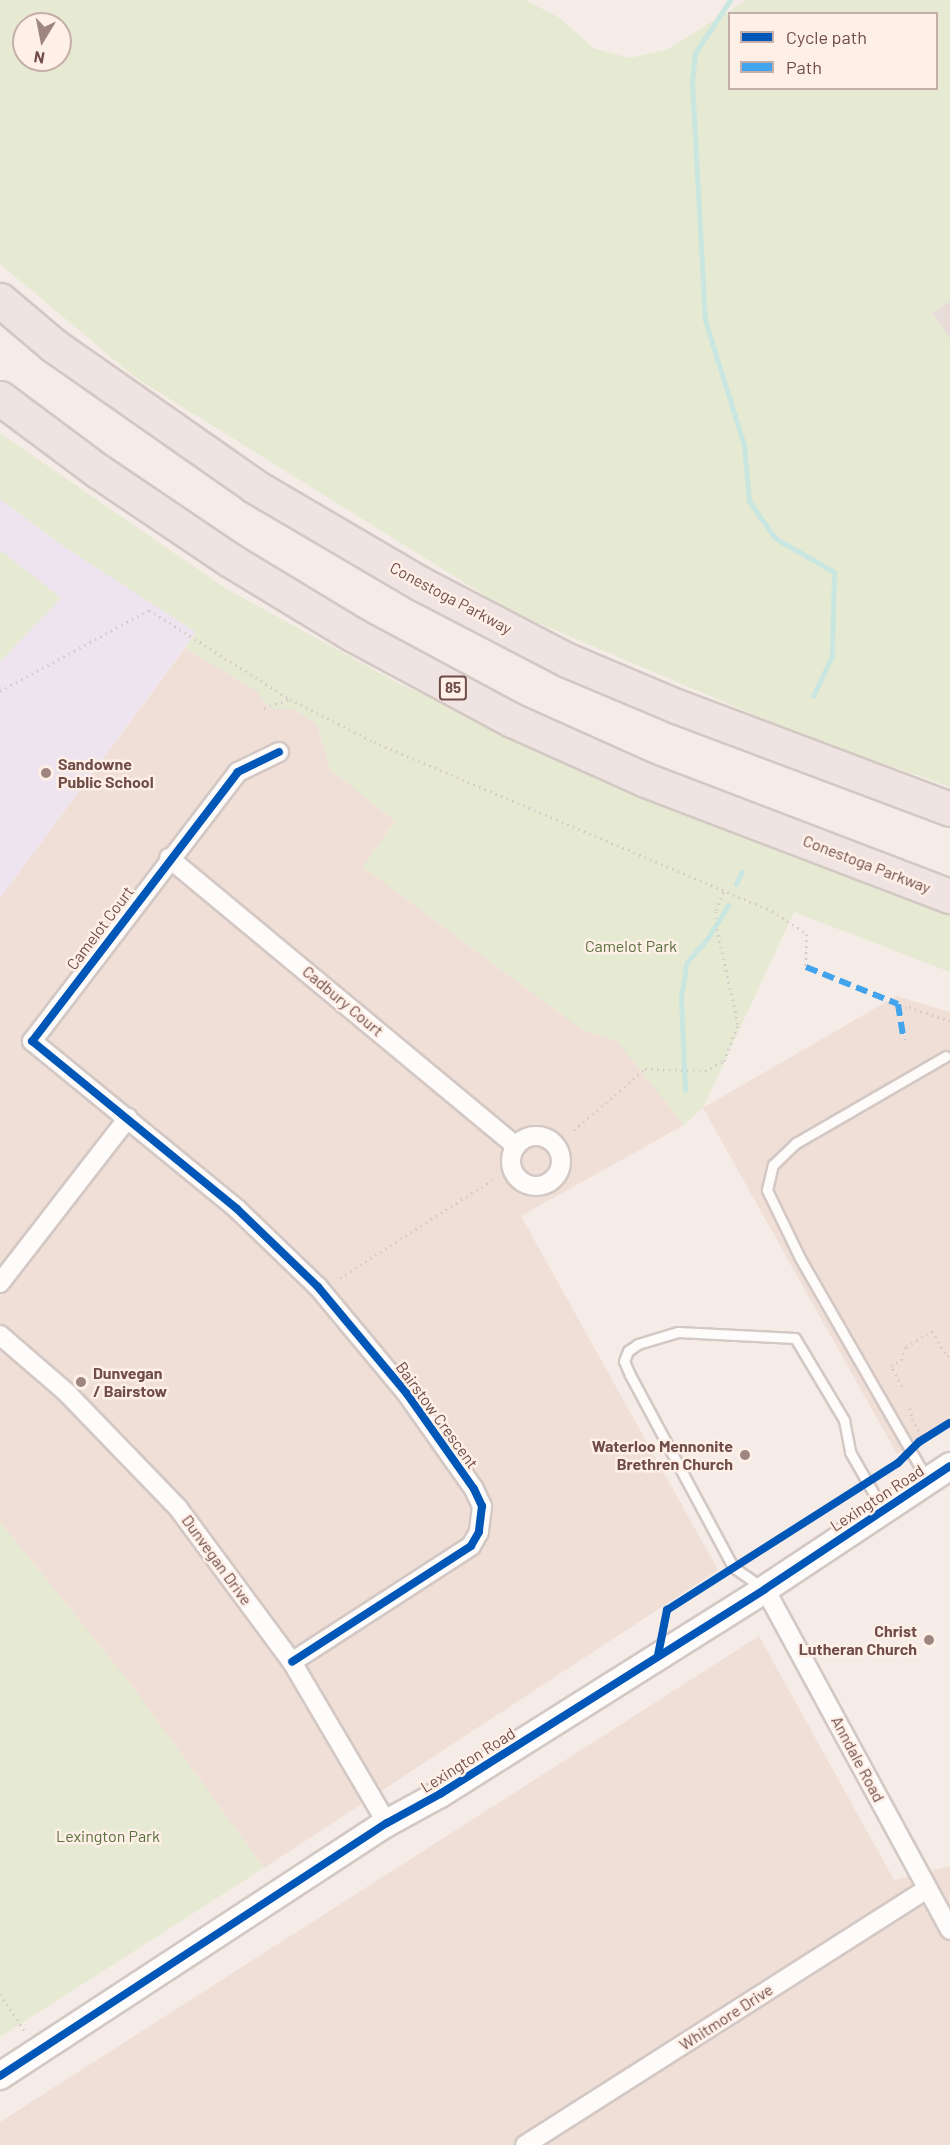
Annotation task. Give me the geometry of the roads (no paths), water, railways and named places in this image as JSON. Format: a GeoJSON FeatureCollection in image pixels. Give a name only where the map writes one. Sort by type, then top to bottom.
{"type":"FeatureCollection","features":[{"type":"Feature","properties":{"kind":"highway","name":"Conestoga Parkway"},"geometry":{"type":"LineString","coordinates":[[0,300],[53,345],[254,486],[421,584],[567,660],[676,706],[950,809]]}},
{"type":"Feature","properties":{"kind":"highway","name":"Conestoga Parkway"},"geometry":{"type":"LineString","coordinates":[[0,398],[98,471],[230,560],[352,634],[512,720],[643,779],[950,896]]}},
{"type":"Feature","properties":{"kind":"main road","name":"Lexington Road"},"geometry":{"type":"LineString","coordinates":[[0,2076],[387,1823],[440,1794],[765,1589],[950,1466]]}},
{"type":"Feature","properties":{"kind":"street","name":"Camelot Court"},"geometry":{"type":"LineString","coordinates":[[128,1118],[32,1041],[238,772],[279,752]]}},
{"type":"Feature","properties":{"kind":"street","name":"Cadbury Court"},"geometry":{"type":"LineString","coordinates":[[170,858],[516,1146]]}},
{"type":"Feature","properties":{"kind":"street"},"geometry":{"type":"LineString","coordinates":[[0,1283],[128,1118]]}},
{"type":"Feature","properties":{"kind":"street","name":"Bairstow Crescent"},"geometry":{"type":"LineString","coordinates":[[128,1118],[237,1209],[323,1292],[407,1394],[474,1489],[482,1506],[479,1532],[471,1546],[292,1662]]}},
{"type":"Feature","properties":{"kind":"street","name":"Dunvegan Drive"},"geometry":{"type":"LineString","coordinates":[[0,1335],[66,1392],[178,1508],[292,1662],[387,1823]]}},
{"type":"Feature","properties":{"kind":"street","name":"Anndale Road"},"geometry":{"type":"LineString","coordinates":[[765,1589],[950,1930]]}},
{"type":"Feature","properties":{"kind":"street","name":"Whitmore Drive"},"geometry":{"type":"LineString","coordinates":[[525,2145],[927,1889]]}},
{"type":"Feature","properties":{"kind":"lane"},"geometry":{"type":"LineString","coordinates":[[928,1480],[800,1258],[768,1190],[773,1165],[796,1143],[946,1056]]}},
{"type":"Feature","properties":{"kind":"lane"},"geometry":{"type":"LineString","coordinates":[[765,1589],[734,1567],[728,1557],[630,1375],[624,1361],[633,1348],[678,1332],[795,1338],[844,1420],[850,1452],[883,1509]]}},
{"type":"Feature","properties":{"kind":"waterway"},"geometry":{"type":"LineString","coordinates":[[730,0],[695,53],[692,81],[705,320],[744,445],[749,501],[775,538],[834,572],[832,656],[813,696]]}},
{"type":"Feature","properties":{"kind":"waterway"},"geometry":{"type":"LineString","coordinates":[[736,884],[742,871]]}},
{"type":"Feature","properties":{"kind":"waterway"},"geometry":{"type":"LineString","coordinates":[[685,1090],[681,998],[687,962],[707,939],[728,905]]}},
{"type":"Feature","properties":{"kind":"place","name":"Sandowne Public School"},"geometry":{"type":"Point","coordinates":[46,773]}},
{"type":"Feature","properties":{"kind":"place","name":"Dunvegan / Bairstow"},"geometry":{"type":"Point","coordinates":[81,1382]}},
{"type":"Feature","properties":{"kind":"place","name":"Waterloo Mennonite Brethren Church"},"geometry":{"type":"Point","coordinates":[745,1455]}},
{"type":"Feature","properties":{"kind":"place","name":"Christ Lutheran Church"},"geometry":{"type":"Point","coordinates":[929,1640]}},
{"type":"Feature","properties":{"kind":"park label","name":"Camelot Park"},"geometry":{"type":"Point","coordinates":[631,946]}},
{"type":"Feature","properties":{"kind":"park label","name":"Lexington Park"},"geometry":{"type":"Point","coordinates":[108,1836]}}]}
